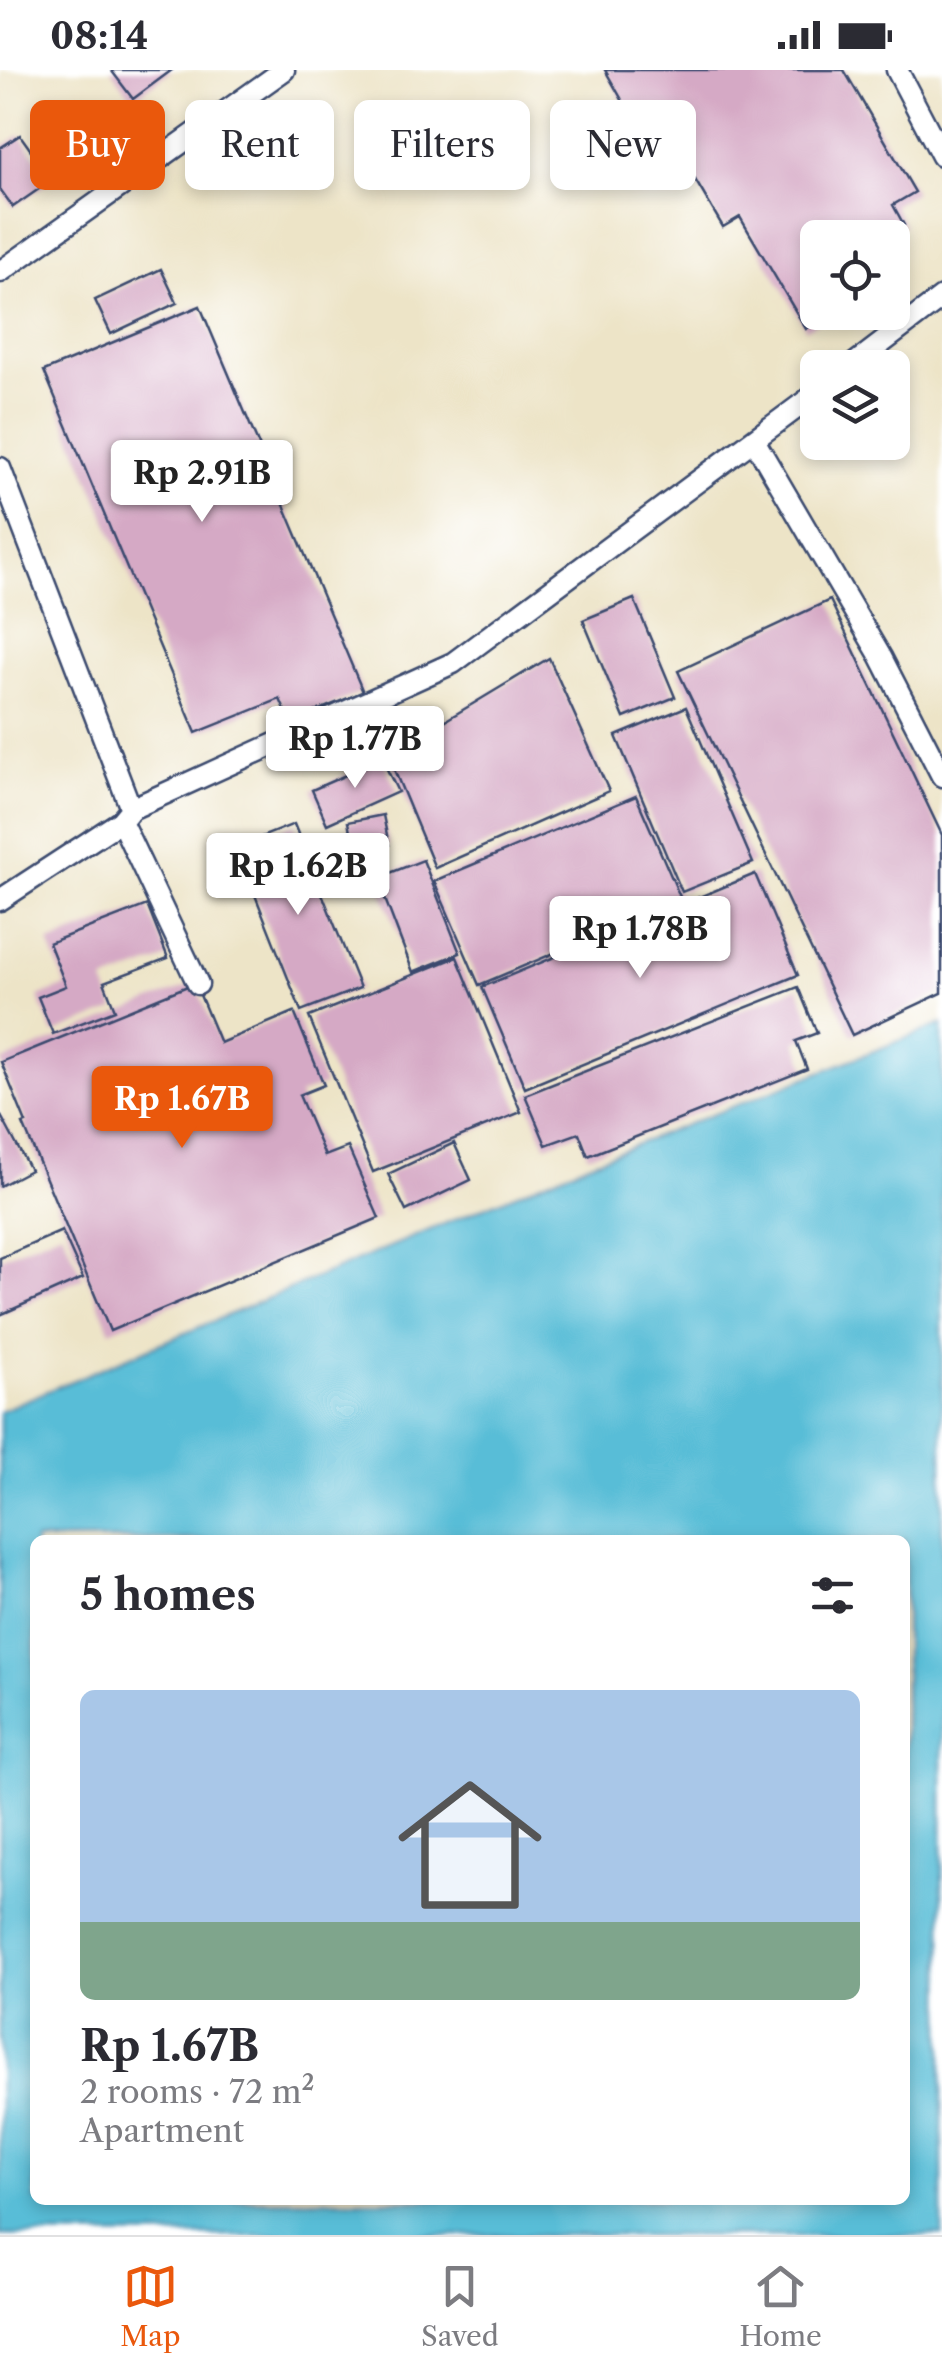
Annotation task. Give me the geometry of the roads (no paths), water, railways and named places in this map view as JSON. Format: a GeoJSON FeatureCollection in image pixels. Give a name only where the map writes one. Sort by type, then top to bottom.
{"type":"FeatureCollection","features":[{"type":"Feature","properties":{"kind":"lane"},"geometry":{"type":"LineString","coordinates":[[0,272],[284,70]]}},
{"type":"Feature","properties":{"kind":"lane"},"geometry":{"type":"LineString","coordinates":[[897,70],[942,156]]}},
{"type":"Feature","properties":{"kind":"lane"},"geometry":{"type":"LineString","coordinates":[[873,350],[942,297]]}},
{"type":"Feature","properties":{"kind":"lane"},"geometry":{"type":"LineString","coordinates":[[0,900],[126,815],[453,663],[800,406]]}},
{"type":"Feature","properties":{"kind":"lane"},"geometry":{"type":"LineString","coordinates":[[754,440],[880,656],[942,776]]}},
{"type":"Feature","properties":{"kind":"lane"},"geometry":{"type":"LineString","coordinates":[[0,468],[126,815],[198,984]]}},
{"type":"Feature","properties":{"kind":"water"},"geometry":{"type":"Polygon","coordinates":[[[942,1024],[942,2235],[0,2235],[0,1411],[584,1165],[942,1024]]]}}]}
